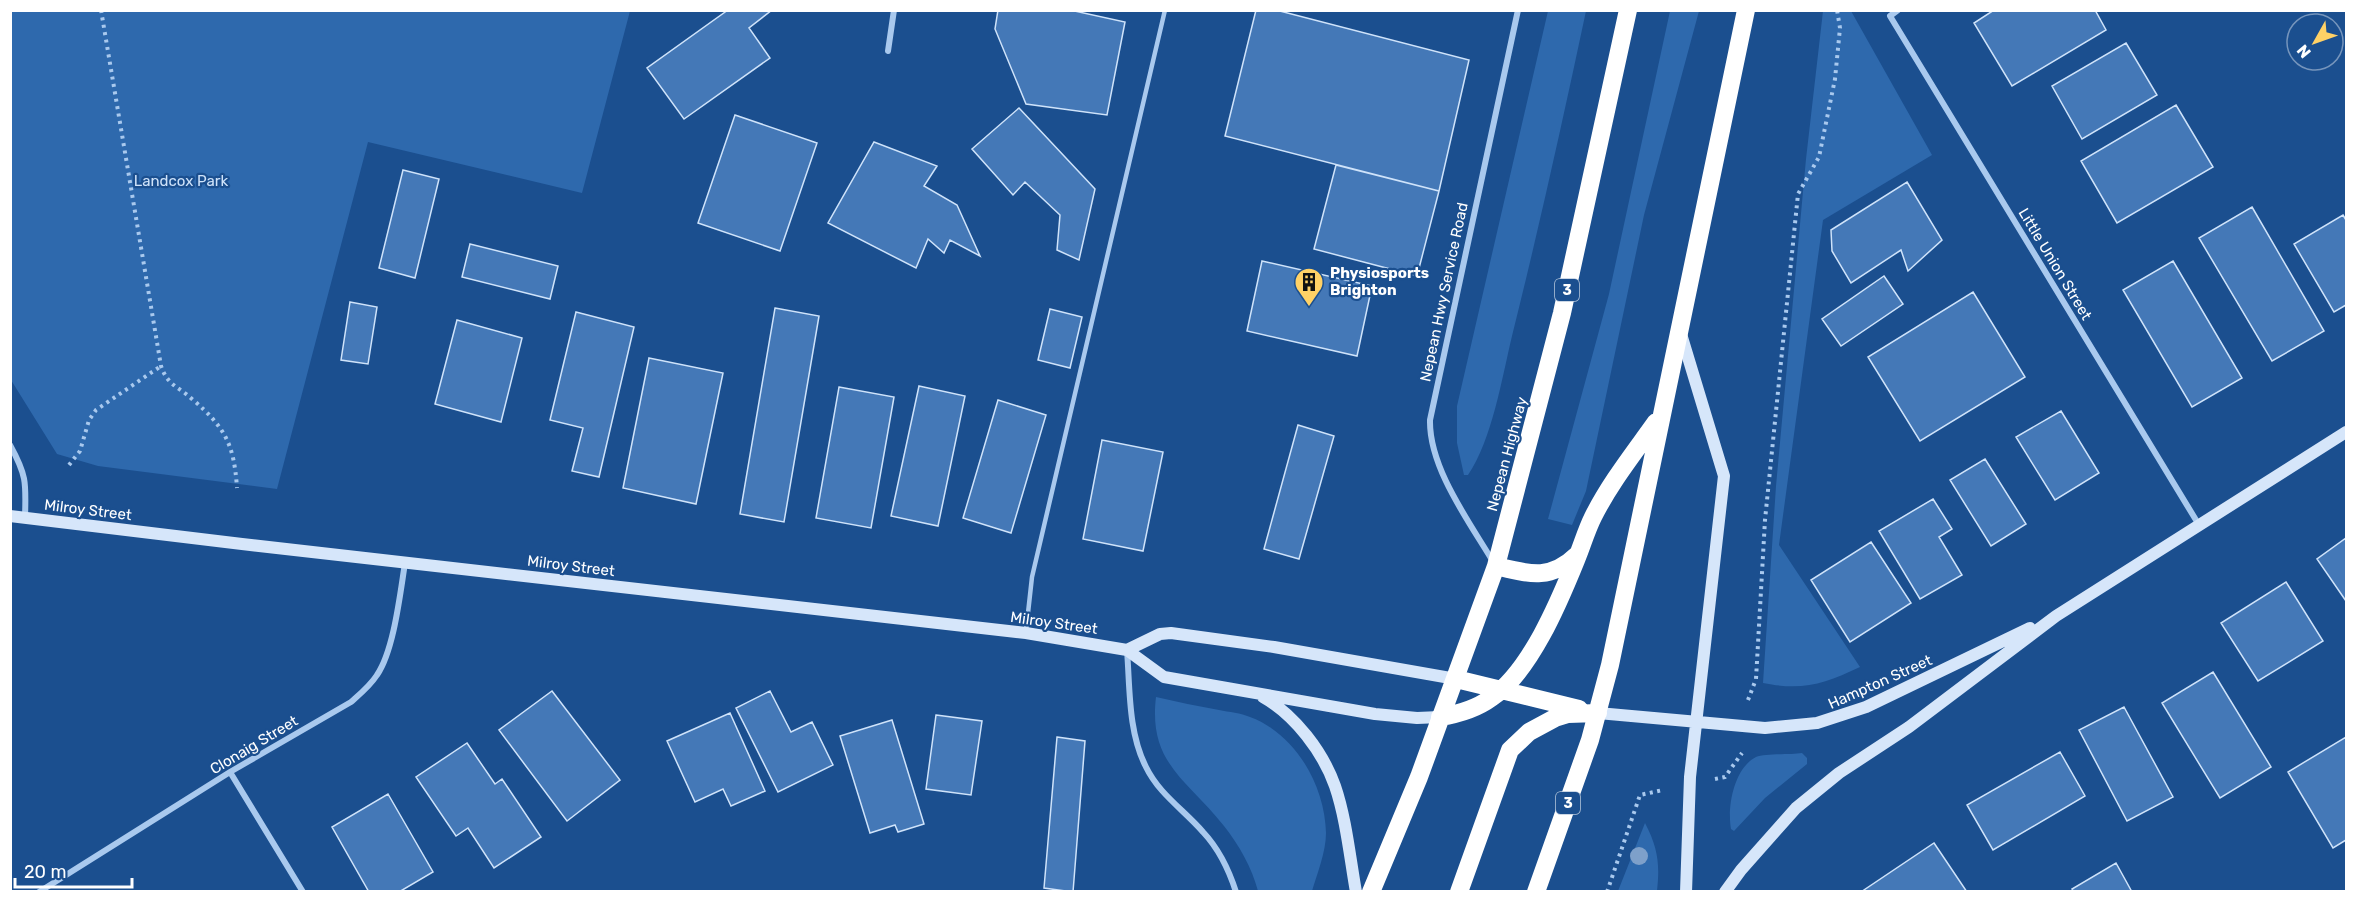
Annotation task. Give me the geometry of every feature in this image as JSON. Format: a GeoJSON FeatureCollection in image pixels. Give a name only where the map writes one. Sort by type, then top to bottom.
{"type":"FeatureCollection","features":[{"type":"Feature","properties":{"kind":"highway","name":"Nepean Highway"},"geometry":{"type":"LineString","coordinates":[[1371,891],[1419,777],[1496,566],[1562,313],[1628,10]]}},
{"type":"Feature","properties":{"kind":"highway","name":"3"},"geometry":{"type":"LineString","coordinates":[[1536,891],[1598,713],[1746,10]]}},
{"type":"Feature","properties":{"kind":"highway"},"geometry":{"type":"LineString","coordinates":[[1440,717],[1473,709],[1502,690],[1531,651],[1553,615],[1593,518],[1660,415]]}},
{"type":"Feature","properties":{"kind":"highway"},"geometry":{"type":"LineString","coordinates":[[1496,566],[1540,574],[1561,568],[1579,554]]}},
{"type":"Feature","properties":{"kind":"highway"},"geometry":{"type":"LineString","coordinates":[[1456,679],[1598,713]]}},
{"type":"Feature","properties":{"kind":"highway"},"geometry":{"type":"LineString","coordinates":[[1459,891],[1510,750],[1528,732],[1555,718],[1568,714],[1598,713]]}},
{"type":"Feature","properties":{"kind":"street"},"geometry":{"type":"LineString","coordinates":[[888,51],[894,10]]}},
{"type":"Feature","properties":{"kind":"street","name":"Nepean Hwy Service Road"},"geometry":{"type":"LineString","coordinates":[[1496,566],[1437,461],[1430,438],[1430,420],[1518,10]]}},
{"type":"Feature","properties":{"kind":"street","name":"Little Union Street"},"geometry":{"type":"LineString","coordinates":[[1898,10],[1890,16],[2199,525]]}},
{"type":"Feature","properties":{"kind":"street"},"geometry":{"type":"LineString","coordinates":[[1679,328],[1724,476],[1690,777],[1686,891]]}},
{"type":"Feature","properties":{"kind":"street","name":"Hampton Street"},"geometry":{"type":"LineString","coordinates":[[1725,891],[1741,870],[1806,799],[1839,773],[1909,727],[2056,616],[2346,432]]}},
{"type":"Feature","properties":{"kind":"street"},"geometry":{"type":"LineString","coordinates":[[10,445],[23,467],[26,481],[25,518]]}},
{"type":"Feature","properties":{"kind":"street","name":"Milroy Street"},"geometry":{"type":"LineString","coordinates":[[10,516],[1026,633],[1127,650],[1164,677],[1375,714],[1417,718],[1440,717]]}},
{"type":"Feature","properties":{"kind":"street","name":"Clonaig Street"},"geometry":{"type":"LineString","coordinates":[[39,891],[230,772],[351,702],[366,690],[384,661],[396,615],[405,562]]}},
{"type":"Feature","properties":{"kind":"street","name":"Hampton Street"},"geometry":{"type":"LineString","coordinates":[[1598,713],[1765,728],[1828,721],[1866,707],[2056,616]]}},
{"type":"Feature","properties":{"kind":"street"},"geometry":{"type":"LineString","coordinates":[[1236,891],[1227,868],[1209,838],[1168,798],[1146,767],[1134,729],[1127,650],[1154,636],[1171,633],[1274,647],[1456,679]]}},
{"type":"Feature","properties":{"kind":"street"},"geometry":{"type":"LineString","coordinates":[[1255,693],[1289,717],[1305,735],[1326,766],[1337,794],[1356,891]]}},
{"type":"Feature","properties":{"kind":"street"},"geometry":{"type":"LineString","coordinates":[[230,772],[303,891]]}},
{"type":"Feature","properties":{"kind":"lane"},"geometry":{"type":"LineString","coordinates":[[1026,633],[1032,577],[1165,10]]}},
{"type":"Feature","properties":{"kind":"path"},"geometry":{"type":"LineString","coordinates":[[101,10],[160,366],[172,386],[191,398],[228,438],[235,460],[237,488]]}},
{"type":"Feature","properties":{"kind":"path"},"geometry":{"type":"LineString","coordinates":[[1754,684],[1765,520],[1798,194],[1819,157],[1824,134],[1835,79],[1840,27],[1837,10]]}},
{"type":"Feature","properties":{"kind":"path"},"geometry":{"type":"LineString","coordinates":[[69,465],[80,451],[89,420],[96,410],[160,366]]}},
{"type":"Feature","properties":{"kind":"green space","name":"Landcox Park"},"geometry":{"type":"Polygon","coordinates":[[[11,10],[630,11],[582,193],[368,142],[277,489],[98,466],[57,454],[11,380],[11,10]]]}},
{"type":"Feature","properties":{"kind":"green space"},"geometry":{"type":"Polygon","coordinates":[[[1548,11],[1586,11],[1495,408],[1484,444],[1468,475],[1464,475],[1457,443],[1457,406],[1548,11]]]}},
{"type":"Feature","properties":{"kind":"green space"},"geometry":{"type":"Polygon","coordinates":[[[1670,11],[1699,11],[1644,215],[1586,491],[1572,525],[1548,519],[1609,294],[1670,11]]]}},
{"type":"Feature","properties":{"kind":"green space"},"geometry":{"type":"Polygon","coordinates":[[[1823,11],[1851,11],[1932,155],[1823,220],[1779,545],[1860,667],[1824,682],[1790,686],[1763,683],[1776,486],[1806,159],[1823,11]]]}},
{"type":"Feature","properties":{"kind":"green space"},"geometry":{"type":"Polygon","coordinates":[[[1156,697],[1246,716],[1266,725],[1294,749],[1314,780],[1324,815],[1325,848],[1312,891],[1258,891],[1249,865],[1235,841],[1185,783],[1165,755],[1158,739],[1155,720],[1156,697]]]}},
{"type":"Feature","properties":{"kind":"green space"},"geometry":{"type":"Polygon","coordinates":[[[1802,753],[1807,758],[1807,764],[1765,798],[1734,831],[1731,829],[1731,799],[1737,779],[1748,762],[1760,756],[1802,753]]]}},
{"type":"Feature","properties":{"kind":"green space"},"geometry":{"type":"Polygon","coordinates":[[[1645,823],[1657,856],[1657,891],[1618,891],[1645,823]]]}},
{"type":"Feature","properties":{"kind":"building"},"geometry":{"type":"Polygon","coordinates":[[[728,10],[772,10],[749,28],[770,58],[684,119],[647,68],[728,10]]]}},
{"type":"Feature","properties":{"kind":"building"},"geometry":{"type":"Polygon","coordinates":[[[998,10],[1070,10],[1125,22],[1107,115],[1026,104],[995,29],[998,10]]]}},
{"type":"Feature","properties":{"kind":"building"},"geometry":{"type":"Polygon","coordinates":[[[1256,10],[1276,10],[1469,60],[1439,191],[1225,136],[1256,10]]]}},
{"type":"Feature","properties":{"kind":"building"},"geometry":{"type":"Polygon","coordinates":[[[1994,10],[2095,10],[2106,30],[2012,86],[1974,23],[1994,10]]]}},
{"type":"Feature","properties":{"kind":"building"},"geometry":{"type":"Polygon","coordinates":[[[2126,43],[2157,95],[2082,139],[2052,86],[2126,43]]]}},
{"type":"Feature","properties":{"kind":"building"},"geometry":{"type":"Polygon","coordinates":[[[2176,105],[2213,167],[2117,223],[2081,161],[2176,105]]]}},
{"type":"Feature","properties":{"kind":"building"},"geometry":{"type":"Polygon","coordinates":[[[1019,108],[1095,189],[1079,260],[1057,250],[1060,215],[1025,182],[1013,195],[972,149],[1019,108]]]}},
{"type":"Feature","properties":{"kind":"building"},"geometry":{"type":"Polygon","coordinates":[[[735,115],[817,143],[780,251],[698,223],[735,115]]]}},
{"type":"Feature","properties":{"kind":"building"},"geometry":{"type":"Polygon","coordinates":[[[874,142],[937,166],[924,186],[957,205],[980,256],[950,240],[944,253],[928,239],[916,268],[828,223],[874,142]]]}},
{"type":"Feature","properties":{"kind":"building"},"geometry":{"type":"Polygon","coordinates":[[[1336,165],[1439,191],[1417,276],[1314,249],[1336,165]]]}},
{"type":"Feature","properties":{"kind":"building"},"geometry":{"type":"Polygon","coordinates":[[[403,170],[439,179],[415,278],[379,268],[403,170]]]}},
{"type":"Feature","properties":{"kind":"building"},"geometry":{"type":"Polygon","coordinates":[[[1907,182],[1942,240],[1908,271],[1901,250],[1851,283],[1832,251],[1831,230],[1907,182]]]}},
{"type":"Feature","properties":{"kind":"building"},"geometry":{"type":"Polygon","coordinates":[[[2252,207],[2324,331],[2272,361],[2199,238],[2252,207]]]}},
{"type":"Feature","properties":{"kind":"building"},"geometry":{"type":"Polygon","coordinates":[[[2343,215],[2346,220],[2346,305],[2334,312],[2294,244],[2343,215]]]}},
{"type":"Feature","properties":{"kind":"building"},"geometry":{"type":"Polygon","coordinates":[[[470,244],[558,266],[550,299],[462,277],[470,244]]]}},
{"type":"Feature","properties":{"kind":"building","name":"Physiosports Brighton"},"geometry":{"type":"Polygon","coordinates":[[[1262,261],[1372,286],[1357,356],[1247,331],[1262,261]]]}},
{"type":"Feature","properties":{"kind":"building"},"geometry":{"type":"Polygon","coordinates":[[[2173,261],[2242,378],[2192,407],[2123,290],[2173,261]]]}},
{"type":"Feature","properties":{"kind":"building"},"geometry":{"type":"Polygon","coordinates":[[[1884,276],[1903,304],[1841,346],[1822,319],[1884,276]]]}},
{"type":"Feature","properties":{"kind":"building"},"geometry":{"type":"Polygon","coordinates":[[[1973,292],[2025,377],[1920,441],[1868,357],[1973,292]]]}},
{"type":"Feature","properties":{"kind":"building"},"geometry":{"type":"Polygon","coordinates":[[[350,302],[377,307],[368,364],[341,360],[350,302]]]}},
{"type":"Feature","properties":{"kind":"building"},"geometry":{"type":"Polygon","coordinates":[[[775,308],[819,316],[784,522],[740,514],[775,308]]]}},
{"type":"Feature","properties":{"kind":"building"},"geometry":{"type":"Polygon","coordinates":[[[1050,309],[1082,317],[1070,368],[1038,360],[1050,309]]]}},
{"type":"Feature","properties":{"kind":"building"},"geometry":{"type":"Polygon","coordinates":[[[576,312],[634,327],[599,477],[572,471],[583,428],[550,420],[576,312]]]}},
{"type":"Feature","properties":{"kind":"building"},"geometry":{"type":"Polygon","coordinates":[[[457,320],[522,338],[501,422],[435,404],[457,320]]]}},
{"type":"Feature","properties":{"kind":"building"},"geometry":{"type":"Polygon","coordinates":[[[649,358],[723,373],[696,504],[623,488],[649,358]]]}},
{"type":"Feature","properties":{"kind":"building"},"geometry":{"type":"Polygon","coordinates":[[[919,386],[965,396],[938,526],[891,516],[919,386]]]}},
{"type":"Feature","properties":{"kind":"building"},"geometry":{"type":"Polygon","coordinates":[[[839,387],[894,397],[871,528],[816,518],[839,387]]]}},
{"type":"Feature","properties":{"kind":"building"},"geometry":{"type":"Polygon","coordinates":[[[998,400],[1046,415],[1011,533],[963,518],[998,400]]]}},
{"type":"Feature","properties":{"kind":"building"},"geometry":{"type":"Polygon","coordinates":[[[2061,411],[2099,473],[2055,500],[2016,437],[2061,411]]]}},
{"type":"Feature","properties":{"kind":"building"},"geometry":{"type":"Polygon","coordinates":[[[1298,425],[1334,436],[1299,559],[1264,549],[1298,425]]]}},
{"type":"Feature","properties":{"kind":"building"},"geometry":{"type":"Polygon","coordinates":[[[1102,440],[1163,452],[1143,551],[1083,539],[1102,440]]]}},
{"type":"Feature","properties":{"kind":"building"},"geometry":{"type":"Polygon","coordinates":[[[1985,459],[2026,524],[1991,546],[1950,480],[1985,459]]]}},
{"type":"Feature","properties":{"kind":"building"},"geometry":{"type":"Polygon","coordinates":[[[1933,499],[1952,529],[1939,537],[1962,575],[1920,599],[1879,531],[1933,499]]]}},
{"type":"Feature","properties":{"kind":"building"},"geometry":{"type":"Polygon","coordinates":[[[2346,538],[2346,601],[2317,559],[2346,538]]]}},
{"type":"Feature","properties":{"kind":"building"},"geometry":{"type":"Polygon","coordinates":[[[1871,542],[1911,603],[1850,642],[1811,580],[1871,542]]]}},
{"type":"Feature","properties":{"kind":"building"},"geometry":{"type":"Polygon","coordinates":[[[2286,582],[2323,641],[2258,681],[2221,623],[2286,582]]]}},
{"type":"Feature","properties":{"kind":"building"},"geometry":{"type":"Polygon","coordinates":[[[2213,672],[2271,767],[2220,798],[2162,703],[2213,672]]]}},
{"type":"Feature","properties":{"kind":"building"},"geometry":{"type":"Polygon","coordinates":[[[552,691],[620,780],[567,821],[499,730],[552,691]]]}},
{"type":"Feature","properties":{"kind":"building"},"geometry":{"type":"Polygon","coordinates":[[[770,691],[791,732],[812,722],[833,765],[778,792],[736,708],[770,691]]]}},
{"type":"Feature","properties":{"kind":"building"},"geometry":{"type":"Polygon","coordinates":[[[2124,707],[2173,797],[2127,821],[2079,730],[2124,707]]]}},
{"type":"Feature","properties":{"kind":"building"},"geometry":{"type":"Polygon","coordinates":[[[730,713],[765,791],[731,806],[723,789],[695,802],[667,741],[730,713]]]}},
{"type":"Feature","properties":{"kind":"building"},"geometry":{"type":"Polygon","coordinates":[[[936,715],[982,721],[971,795],[926,789],[936,715]]]}},
{"type":"Feature","properties":{"kind":"building"},"geometry":{"type":"Polygon","coordinates":[[[892,720],[924,824],[898,832],[895,825],[870,833],[840,736],[892,720]]]}},
{"type":"Feature","properties":{"kind":"building"},"geometry":{"type":"Polygon","coordinates":[[[1057,737],[1085,741],[1073,892],[1044,888],[1057,737]]]}},
{"type":"Feature","properties":{"kind":"building"},"geometry":{"type":"Polygon","coordinates":[[[2346,737],[2346,840],[2333,848],[2288,772],[2346,737]]]}},
{"type":"Feature","properties":{"kind":"building"},"geometry":{"type":"Polygon","coordinates":[[[467,743],[495,784],[502,779],[541,837],[494,868],[468,828],[456,836],[416,777],[467,743]]]}},
{"type":"Feature","properties":{"kind":"building"},"geometry":{"type":"Polygon","coordinates":[[[2060,752],[2085,796],[1993,850],[1967,805],[2060,752]]]}},
{"type":"Feature","properties":{"kind":"building"},"geometry":{"type":"Polygon","coordinates":[[[388,794],[433,872],[399,892],[369,892],[332,827],[388,794]]]}},
{"type":"Feature","properties":{"kind":"building"},"geometry":{"type":"Polygon","coordinates":[[[1934,843],[1967,892],[1861,892],[1934,843]]]}},
{"type":"Feature","properties":{"kind":"building"},"geometry":{"type":"Polygon","coordinates":[[[2116,863],[2132,892],[2074,892],[2072,889],[2116,863]]]}},
{"type":"Feature","properties":{"kind":"place","name":"Physiosports Brighton"},"geometry":{"type":"Point","coordinates":[1309,308]}}]}
